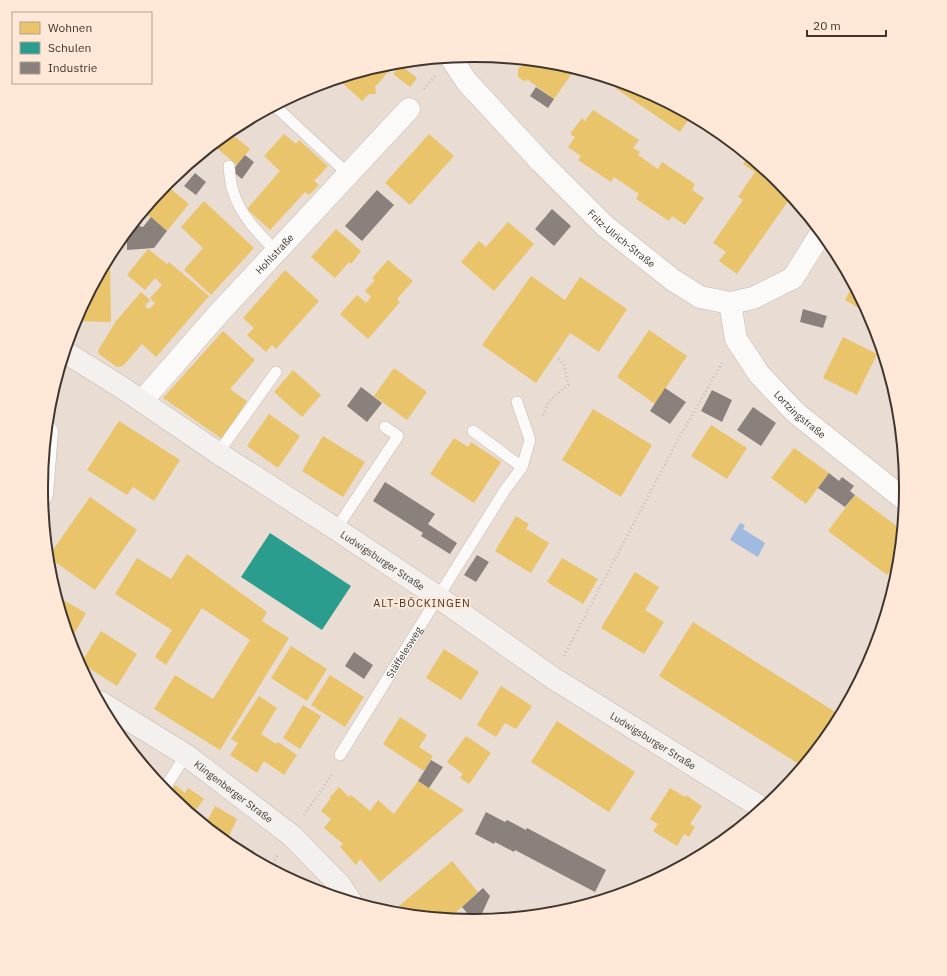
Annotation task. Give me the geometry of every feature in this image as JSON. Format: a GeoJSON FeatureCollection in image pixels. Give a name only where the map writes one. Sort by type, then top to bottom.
{"type":"FeatureCollection","features":[{"type":"Feature","properties":{"kind":"street","name":"Fritz-Ulrich-Straße"},"geometry":{"type":"LineString","coordinates":[[454,63],[467,82],[540,161],[605,226],[673,280],[700,297],[730,303],[753,298],[793,278],[818,239]]}},
{"type":"Feature","properties":{"kind":"street","name":"Hohlstraße"},"geometry":{"type":"LineString","coordinates":[[142,401],[220,312],[409,109]]}},
{"type":"Feature","properties":{"kind":"street","name":"Lortzingstraße"},"geometry":{"type":"LineString","coordinates":[[730,303],[736,339],[759,374],[796,413],[899,495]]}},
{"type":"Feature","properties":{"kind":"street","name":"Ludwigsburger Straße"},"geometry":{"type":"LineString","coordinates":[[70,355],[142,401],[218,453],[438,597],[553,678],[757,805]]}},
{"type":"Feature","properties":{"kind":"street","name":"Klingenberger Straße"},"geometry":{"type":"LineString","coordinates":[[109,708],[186,755],[291,835],[339,884],[346,894]]}},
{"type":"Feature","properties":{"kind":"lane"},"geometry":{"type":"LineString","coordinates":[[279,110],[348,174]]}},
{"type":"Feature","properties":{"kind":"lane"},"geometry":{"type":"LineString","coordinates":[[229,166],[233,191],[244,216],[276,251]]}},
{"type":"Feature","properties":{"kind":"lane"},"geometry":{"type":"LineString","coordinates":[[218,453],[276,372]]}},
{"type":"Feature","properties":{"kind":"lane"},"geometry":{"type":"LineString","coordinates":[[517,402],[530,440]]}},
{"type":"Feature","properties":{"kind":"lane"},"geometry":{"type":"LineString","coordinates":[[336,529],[398,436],[384,427]]}},
{"type":"Feature","properties":{"kind":"lane"},"geometry":{"type":"LineString","coordinates":[[473,431],[522,467]]}},
{"type":"Feature","properties":{"kind":"lane","name":"Stäffelesweg"},"geometry":{"type":"LineString","coordinates":[[340,755],[505,490],[522,467],[530,440]]}},
{"type":"Feature","properties":{"kind":"lane"},"geometry":{"type":"LineString","coordinates":[[168,783],[186,755]]}},
{"type":"Feature","properties":{"kind":"path"},"geometry":{"type":"LineString","coordinates":[[409,109],[435,75]]}},
{"type":"Feature","properties":{"kind":"path"},"geometry":{"type":"LineString","coordinates":[[553,678],[675,445],[736,339]]}},
{"type":"Feature","properties":{"kind":"path"},"geometry":{"type":"LineString","coordinates":[[530,440],[549,401],[568,385],[564,364],[556,357]]}},
{"type":"Feature","properties":{"kind":"path"},"geometry":{"type":"LineString","coordinates":[[291,835],[340,764],[340,755]]}},
{"type":"Feature","properties":{"kind":"water"},"geometry":{"type":"Polygon","coordinates":[[[740,523],[745,525],[743,529],[765,543],[758,557],[730,540],[740,523]]]}},
{"type":"Feature","properties":{"kind":"building: Wohnen"},"geometry":{"type":"Polygon","coordinates":[[[523,65],[571,74],[554,99],[528,80],[524,81],[518,77],[518,69],[523,65]]]}},
{"type":"Feature","properties":{"kind":"building: Wohnen"},"geometry":{"type":"Polygon","coordinates":[[[404,68],[417,78],[410,87],[393,74],[396,70],[404,68]]]}},
{"type":"Feature","properties":{"kind":"building: Wohnen"},"geometry":{"type":"Polygon","coordinates":[[[389,71],[375,87],[376,94],[369,94],[362,101],[343,83],[389,71]]]}},
{"type":"Feature","properties":{"kind":"building: Wohnen"},"geometry":{"type":"Polygon","coordinates":[[[615,88],[662,106],[688,121],[680,132],[615,88]]]}},
{"type":"Feature","properties":{"kind":"building: Wohnen"},"geometry":{"type":"Polygon","coordinates":[[[593,110],[639,140],[633,148],[640,152],[638,155],[658,169],[662,162],[695,184],[692,190],[704,198],[685,225],[672,216],[669,221],[636,199],[639,194],[614,177],[611,182],[578,160],[581,156],[568,147],[575,137],[570,134],[582,118],[585,121],[593,110]]]}},
{"type":"Feature","properties":{"kind":"building: Wohnen"},"geometry":{"type":"Polygon","coordinates":[[[284,134],[296,144],[299,140],[328,166],[314,181],[319,185],[309,195],[305,192],[270,230],[247,209],[280,171],[264,156],[284,134]]]}},
{"type":"Feature","properties":{"kind":"building: Wohnen"},"geometry":{"type":"Polygon","coordinates":[[[429,134],[454,156],[410,205],[385,183],[429,134]]]}},
{"type":"Feature","properties":{"kind":"building: Wohnen"},"geometry":{"type":"Polygon","coordinates":[[[234,136],[250,149],[237,165],[217,148],[234,136]]]}},
{"type":"Feature","properties":{"kind":"building: Wohnen"},"geometry":{"type":"Polygon","coordinates":[[[745,161],[788,202],[737,274],[719,261],[726,252],[713,243],[743,200],[738,197],[755,172],[743,164],[745,161]]]}},
{"type":"Feature","properties":{"kind":"building: Wohnen"},"geometry":{"type":"Polygon","coordinates":[[[171,189],[189,204],[167,231],[148,215],[171,189]]]}},
{"type":"Feature","properties":{"kind":"building: Wohnen"},"geometry":{"type":"Polygon","coordinates":[[[204,201],[254,248],[211,295],[184,270],[203,248],[181,227],[204,201]]]}},
{"type":"Feature","properties":{"kind":"building: Wohnen"},"geometry":{"type":"Polygon","coordinates":[[[508,222],[534,244],[494,291],[461,262],[479,241],[486,247],[508,222]]]}},
{"type":"Feature","properties":{"kind":"building: Wohnen"},"geometry":{"type":"Polygon","coordinates":[[[336,229],[361,251],[351,264],[349,262],[335,278],[311,257],[336,229]]]}},
{"type":"Feature","properties":{"kind":"building: Wohnen"},"geometry":{"type":"Polygon","coordinates":[[[148,249],[167,264],[169,262],[209,296],[156,357],[142,344],[123,366],[117,367],[100,355],[98,352],[99,349],[116,321],[141,292],[150,300],[145,306],[149,309],[155,303],[150,298],[162,285],[155,278],[145,290],[127,275],[148,249]]]}},
{"type":"Feature","properties":{"kind":"building: Wohnen"},"geometry":{"type":"Polygon","coordinates":[[[388,260],[413,281],[397,299],[400,302],[368,339],[340,314],[357,295],[366,303],[371,297],[365,291],[375,280],[372,278],[388,260]]]}},
{"type":"Feature","properties":{"kind":"building: Wohnen"},"geometry":{"type":"Polygon","coordinates":[[[110,267],[111,322],[82,321],[110,267]]]}},
{"type":"Feature","properties":{"kind":"building: Wohnen"},"geometry":{"type":"Polygon","coordinates":[[[285,270],[319,301],[276,349],[272,345],[266,352],[247,335],[254,328],[243,318],[285,270]]]}},
{"type":"Feature","properties":{"kind":"building: Wohnen"},"geometry":{"type":"Polygon","coordinates":[[[531,276],[565,300],[580,277],[627,309],[599,352],[570,333],[536,383],[482,345],[531,276]]]}},
{"type":"Feature","properties":{"kind":"building: Wohnen"},"geometry":{"type":"Polygon","coordinates":[[[850,291],[859,308],[845,300],[850,291]]]}},
{"type":"Feature","properties":{"kind":"building: Wohnen"},"geometry":{"type":"Polygon","coordinates":[[[649,330],[687,356],[655,404],[617,377],[649,330]]]}},
{"type":"Feature","properties":{"kind":"building: Wohnen"},"geometry":{"type":"Polygon","coordinates":[[[223,331],[255,360],[230,389],[247,401],[222,439],[163,398],[223,331]]]}},
{"type":"Feature","properties":{"kind":"building: Wohnen"},"geometry":{"type":"Polygon","coordinates":[[[843,337],[877,354],[857,395],[823,378],[843,337]]]}},
{"type":"Feature","properties":{"kind":"building: Wohnen"},"geometry":{"type":"Polygon","coordinates":[[[394,368],[427,392],[407,420],[374,396],[394,368]]]}},
{"type":"Feature","properties":{"kind":"building: Wohnen"},"geometry":{"type":"Polygon","coordinates":[[[293,370],[321,395],[302,417],[274,392],[293,370]]]}},
{"type":"Feature","properties":{"kind":"building: Wohnen"},"geometry":{"type":"Polygon","coordinates":[[[593,409],[652,445],[621,497],[562,460],[593,409]]]}},
{"type":"Feature","properties":{"kind":"building: Wohnen"},"geometry":{"type":"Polygon","coordinates":[[[269,414],[300,436],[278,468],[247,446],[269,414]]]}},
{"type":"Feature","properties":{"kind":"building: Wohnen"},"geometry":{"type":"Polygon","coordinates":[[[119,421],[180,460],[154,501],[133,487],[127,495],[87,470],[119,421]]]}},
{"type":"Feature","properties":{"kind":"building: Wohnen"},"geometry":{"type":"Polygon","coordinates":[[[711,425],[747,448],[727,479],[691,456],[711,425]]]}},
{"type":"Feature","properties":{"kind":"building: Wohnen"},"geometry":{"type":"Polygon","coordinates":[[[323,436],[365,462],[343,497],[302,471],[323,436]]]}},
{"type":"Feature","properties":{"kind":"building: Wohnen"},"geometry":{"type":"Polygon","coordinates":[[[454,438],[468,447],[471,442],[501,462],[474,503],[430,474],[454,438]]]}},
{"type":"Feature","properties":{"kind":"building: Wohnen"},"geometry":{"type":"Polygon","coordinates":[[[794,448],[829,473],[806,504],[771,478],[794,448]]]}},
{"type":"Feature","properties":{"kind":"building: Wohnen"},"geometry":{"type":"Polygon","coordinates":[[[855,495],[897,526],[891,569],[887,575],[828,531],[855,495]]]}},
{"type":"Feature","properties":{"kind":"building: Wohnen"},"geometry":{"type":"Polygon","coordinates":[[[90,497],[137,530],[95,590],[55,562],[53,550],[90,497]]]}},
{"type":"Feature","properties":{"kind":"building: Wohnen"},"geometry":{"type":"Polygon","coordinates":[[[516,516],[529,524],[526,529],[549,543],[531,573],[495,551],[516,516]]]}},
{"type":"Feature","properties":{"kind":"building: Wohnen"},"geometry":{"type":"Polygon","coordinates":[[[187,554],[267,612],[262,621],[289,638],[220,750],[154,709],[175,675],[213,699],[250,640],[202,608],[166,665],[155,657],[172,630],[115,594],[137,558],[171,579],[187,554]]]}},
{"type":"Feature","properties":{"kind":"building: Wohnen"},"geometry":{"type":"Polygon","coordinates":[[[562,558],[598,579],[583,604],[547,582],[562,558]]]}},
{"type":"Feature","properties":{"kind":"building: Wohnen"},"geometry":{"type":"Polygon","coordinates":[[[635,572],[659,587],[645,610],[664,622],[644,654],[601,628],[635,572]]]}},
{"type":"Feature","properties":{"kind":"building: Wohnen"},"geometry":{"type":"Polygon","coordinates":[[[63,600],[86,613],[74,634],[63,600]]]}},
{"type":"Feature","properties":{"kind":"building: Wohnen"},"geometry":{"type":"Polygon","coordinates":[[[693,622],[835,712],[811,747],[798,763],[659,676],[693,622]]]}},
{"type":"Feature","properties":{"kind":"building: Wohnen"},"geometry":{"type":"Polygon","coordinates":[[[101,631],[137,654],[117,686],[88,667],[84,659],[101,631]]]}},
{"type":"Feature","properties":{"kind":"building: Wohnen"},"geometry":{"type":"Polygon","coordinates":[[[291,646],[327,669],[307,701],[271,678],[291,646]]]}},
{"type":"Feature","properties":{"kind":"building: Wohnen"},"geometry":{"type":"Polygon","coordinates":[[[444,649],[479,672],[461,700],[426,678],[444,649]]]}},
{"type":"Feature","properties":{"kind":"building: Wohnen"},"geometry":{"type":"Polygon","coordinates":[[[330,675],[364,697],[345,727],[311,705],[330,675]]]}},
{"type":"Feature","properties":{"kind":"building: Wohnen"},"geometry":{"type":"Polygon","coordinates":[[[501,686],[532,706],[516,729],[505,723],[496,737],[477,725],[501,686]]]}},
{"type":"Feature","properties":{"kind":"building: Wohnen"},"geometry":{"type":"Polygon","coordinates":[[[259,696],[277,708],[261,734],[276,744],[278,742],[297,755],[284,775],[264,761],[257,773],[230,755],[238,743],[231,739],[259,696]]]}},
{"type":"Feature","properties":{"kind":"building: Wohnen"},"geometry":{"type":"Polygon","coordinates":[[[303,705],[321,716],[300,749],[283,738],[303,705]]]}},
{"type":"Feature","properties":{"kind":"building: Wohnen"},"geometry":{"type":"Polygon","coordinates":[[[400,717],[427,735],[419,747],[433,756],[424,771],[383,744],[400,717]]]}},
{"type":"Feature","properties":{"kind":"building: Wohnen"},"geometry":{"type":"Polygon","coordinates":[[[557,721],[635,772],[609,812],[531,762],[557,721]]]}},
{"type":"Feature","properties":{"kind":"building: Wohnen"},"geometry":{"type":"Polygon","coordinates":[[[466,736],[491,753],[469,784],[460,778],[463,774],[447,762],[466,736]]]}},
{"type":"Feature","properties":{"kind":"building: Wohnen"},"geometry":{"type":"Polygon","coordinates":[[[418,781],[464,810],[380,882],[360,859],[356,865],[340,847],[343,844],[324,828],[331,819],[321,811],[339,787],[349,797],[351,795],[370,811],[378,800],[394,814],[418,781]]]}},
{"type":"Feature","properties":{"kind":"building: Wohnen"},"geometry":{"type":"Polygon","coordinates":[[[175,785],[185,793],[188,788],[204,799],[196,810],[173,789],[175,785]]]}},
{"type":"Feature","properties":{"kind":"building: Wohnen"},"geometry":{"type":"Polygon","coordinates":[[[670,788],[685,797],[686,795],[702,806],[690,824],[695,827],[689,837],[684,834],[677,846],[653,831],[658,824],[650,819],[670,788]]]}},
{"type":"Feature","properties":{"kind":"building: Wohnen"},"geometry":{"type":"Polygon","coordinates":[[[215,806],[237,819],[229,836],[207,820],[215,806]]]}},
{"type":"Feature","properties":{"kind":"building: Wohnen"},"geometry":{"type":"Polygon","coordinates":[[[452,861],[478,892],[455,913],[398,907],[452,861]]]}},
{"type":"Feature","properties":{"kind":"building: Schulen"},"geometry":{"type":"Polygon","coordinates":[[[270,533],[351,586],[322,630],[241,577],[270,533]]]}},
{"type":"Feature","properties":{"kind":"building: Industrie"},"geometry":{"type":"Polygon","coordinates":[[[536,87],[554,99],[548,108],[530,96],[536,87]]]}},
{"type":"Feature","properties":{"kind":"building: Industrie"},"geometry":{"type":"Polygon","coordinates":[[[245,155],[254,162],[242,179],[232,171],[245,155]]]}},
{"type":"Feature","properties":{"kind":"building: Industrie"},"geometry":{"type":"Polygon","coordinates":[[[195,173],[206,182],[196,195],[184,186],[195,173]]]}},
{"type":"Feature","properties":{"kind":"building: Industrie"},"geometry":{"type":"Polygon","coordinates":[[[377,190],[394,205],[362,241],[345,226],[377,190]]]}},
{"type":"Feature","properties":{"kind":"building: Industrie"},"geometry":{"type":"Polygon","coordinates":[[[552,209],[571,226],[554,246],[535,229],[552,209]]]}},
{"type":"Feature","properties":{"kind":"building: Industrie"},"geometry":{"type":"Polygon","coordinates":[[[151,217],[167,231],[154,248],[127,250],[127,242],[136,229],[139,226],[143,227],[151,217]]]}},
{"type":"Feature","properties":{"kind":"building: Industrie"},"geometry":{"type":"Polygon","coordinates":[[[803,309],[827,316],[823,328],[800,322],[803,309]]]}},
{"type":"Feature","properties":{"kind":"building: Industrie"},"geometry":{"type":"Polygon","coordinates":[[[361,387],[382,403],[367,422],[347,406],[361,387]]]}},
{"type":"Feature","properties":{"kind":"building: Industrie"},"geometry":{"type":"Polygon","coordinates":[[[665,388],[686,402],[670,424],[650,411],[665,388]]]}},
{"type":"Feature","properties":{"kind":"building: Industrie"},"geometry":{"type":"Polygon","coordinates":[[[712,390],[732,400],[722,422],[701,411],[712,390]]]}},
{"type":"Feature","properties":{"kind":"building: Industrie"},"geometry":{"type":"Polygon","coordinates":[[[753,407],[776,423],[761,446],[737,430],[753,407]]]}},
{"type":"Feature","properties":{"kind":"building: Industrie"},"geometry":{"type":"Polygon","coordinates":[[[829,473],[839,481],[842,477],[854,486],[850,491],[855,495],[845,507],[818,488],[829,473]]]}},
{"type":"Feature","properties":{"kind":"building: Industrie"},"geometry":{"type":"Polygon","coordinates":[[[385,482],[435,514],[428,524],[457,543],[450,554],[421,536],[423,533],[373,501],[385,482]]]}},
{"type":"Feature","properties":{"kind":"building: Industrie"},"geometry":{"type":"Polygon","coordinates":[[[477,555],[489,562],[476,582],[464,575],[477,555]]]}},
{"type":"Feature","properties":{"kind":"building: Industrie"},"geometry":{"type":"Polygon","coordinates":[[[354,652],[373,665],[364,679],[345,666],[354,652]]]}},
{"type":"Feature","properties":{"kind":"building: Industrie"},"geometry":{"type":"Polygon","coordinates":[[[431,760],[443,767],[429,788],[418,781],[431,760]]]}},
{"type":"Feature","properties":{"kind":"building: Industrie"},"geometry":{"type":"Polygon","coordinates":[[[486,812],[505,822],[507,820],[526,830],[527,828],[606,870],[595,892],[515,850],[514,852],[495,842],[494,844],[475,834],[486,812]]]}},
{"type":"Feature","properties":{"kind":"building: Industrie"},"geometry":{"type":"Polygon","coordinates":[[[483,888],[490,896],[482,914],[468,914],[462,907],[483,888]]]}},
{"type":"Feature","properties":{"kind":"district","name":"ALT-BÖCKINGEN"},"geometry":{"type":"Point","coordinates":[422,603]}}]}
